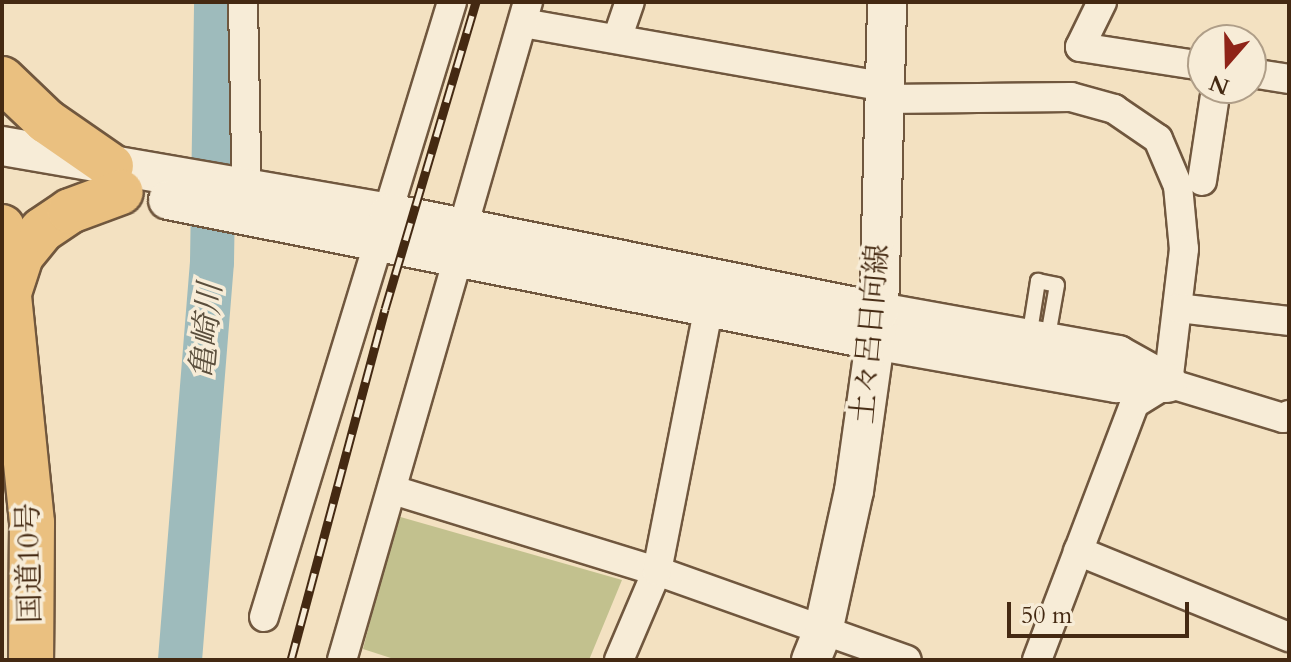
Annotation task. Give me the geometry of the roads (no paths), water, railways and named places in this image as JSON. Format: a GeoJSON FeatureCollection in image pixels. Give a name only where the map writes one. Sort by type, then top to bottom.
{"type":"FeatureCollection","features":[{"type":"Feature","properties":{"kind":"highway"},"geometry":{"type":"LineString","coordinates":[[2,79],[46,121],[116,179],[42,230],[21,256],[9,293]]}},
{"type":"Feature","properties":{"kind":"highway","name":"国道10号"},"geometry":{"type":"LineString","coordinates":[[2,227],[32,523],[31,660]]}},
{"type":"Feature","properties":{"kind":"street"},"geometry":{"type":"LineString","coordinates":[[243,2],[247,201]]}},
{"type":"Feature","properties":{"kind":"street"},"geometry":{"type":"LineString","coordinates":[[264,617],[452,2]]}},
{"type":"Feature","properties":{"kind":"street"},"geometry":{"type":"LineString","coordinates":[[617,39],[630,2]]}},
{"type":"Feature","properties":{"kind":"street","name":"土々呂日向線"},"geometry":{"type":"LineString","coordinates":[[818,643],[854,491],[876,326],[887,2]]}},
{"type":"Feature","properties":{"kind":"street"},"geometry":{"type":"LineString","coordinates":[[1102,2],[1080,47],[1187,64]]}},
{"type":"Feature","properties":{"kind":"street"},"geometry":{"type":"LineString","coordinates":[[342,660],[393,490],[525,12],[617,39],[885,93],[1071,97],[1114,109],[1158,139],[1178,186],[1184,249],[1168,383]]}},
{"type":"Feature","properties":{"kind":"street"},"geometry":{"type":"LineString","coordinates":[[1267,76],[1289,79]]}},
{"type":"Feature","properties":{"kind":"street"},"geometry":{"type":"LineString","coordinates":[[1202,181],[1214,104]]}},
{"type":"Feature","properties":{"kind":"street"},"geometry":{"type":"LineString","coordinates":[[2,146],[116,179]]}},
{"type":"Feature","properties":{"kind":"street"},"geometry":{"type":"LineString","coordinates":[[2,171],[116,179],[385,226],[876,326],[1035,355],[1116,383],[1168,383],[1283,418],[1289,415]]}},
{"type":"Feature","properties":{"kind":"street"},"geometry":{"type":"LineString","coordinates":[[619,660],[657,571],[711,293]]}},
{"type":"Feature","properties":{"kind":"street"},"geometry":{"type":"LineString","coordinates":[[1178,308],[1289,321]]}},
{"type":"Feature","properties":{"kind":"street"},"geometry":{"type":"LineString","coordinates":[[1037,660],[1134,404],[1168,383]]}},
{"type":"Feature","properties":{"kind":"street"},"geometry":{"type":"LineString","coordinates":[[393,490],[657,571],[818,643],[907,660]]}},
{"type":"Feature","properties":{"kind":"street"},"geometry":{"type":"LineString","coordinates":[[1078,551],[1289,637]]}},
{"type":"Feature","properties":{"kind":"waterway","name":"亀崎川"},"geometry":{"type":"LineString","coordinates":[[180,660],[212,262],[216,2]]}},
{"type":"Feature","properties":{"kind":"railway"},"geometry":{"type":"LineString","coordinates":[[291,660],[385,309],[476,2]]}}]}
